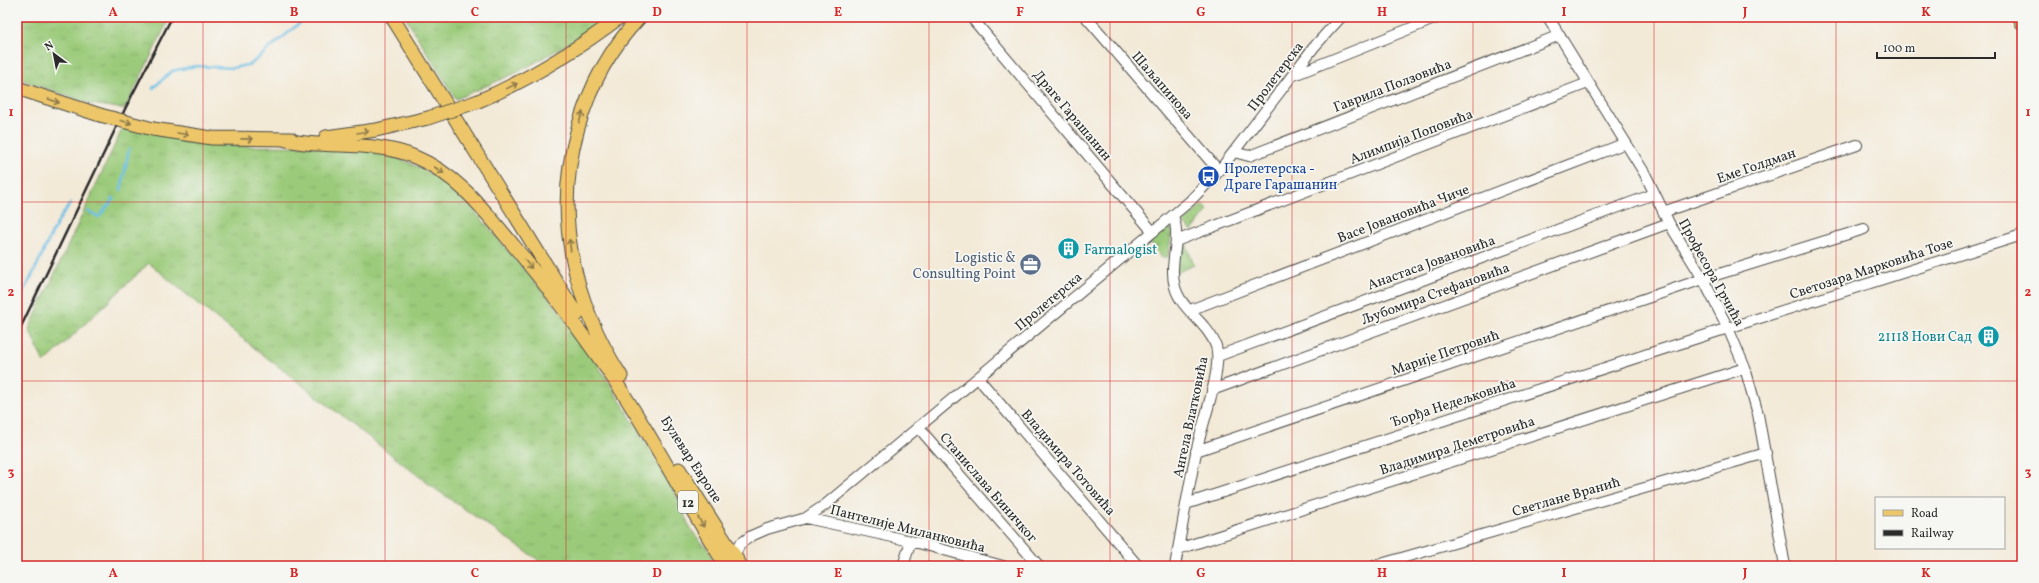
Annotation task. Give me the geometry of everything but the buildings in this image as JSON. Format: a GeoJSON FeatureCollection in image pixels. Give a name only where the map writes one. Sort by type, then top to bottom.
{"type":"FeatureCollection","features":[{"type":"Feature","properties":{"kind":"main road"},"geometry":{"type":"LineString","coordinates":[[392,17],[599,350],[613,370]]}},
{"type":"Feature","properties":{"kind":"main road"},"geometry":{"type":"LineString","coordinates":[[17,88],[100,115],[160,130],[212,138],[282,139],[337,136],[376,130],[428,118],[476,102],[528,78],[557,61],[620,17]]}},
{"type":"Feature","properties":{"kind":"main road"},"geometry":{"type":"LineString","coordinates":[[613,370],[587,309],[575,271],[570,241],[568,186],[573,144],[579,121],[594,85],[613,51],[640,17]]}},
{"type":"Feature","properties":{"kind":"main road"},"geometry":{"type":"LineString","coordinates":[[2020,17],[2022,23]]}},
{"type":"Feature","properties":{"kind":"main road"},"geometry":{"type":"LineString","coordinates":[[282,139],[303,144],[355,144],[382,147],[414,156],[450,177],[485,211],[613,370]]}},
{"type":"Feature","properties":{"kind":"main road","name":"Булевар Европе"},"geometry":{"type":"LineString","coordinates":[[613,370],[730,563]]}},
{"type":"Feature","properties":{"kind":"street","name":"Драге Гарашанин"},"geometry":{"type":"LineString","coordinates":[[971,17],[1153,232]]}},
{"type":"Feature","properties":{"kind":"street","name":"Шаљапинова"},"geometry":{"type":"LineString","coordinates":[[1086,17],[1219,172]]}},
{"type":"Feature","properties":{"kind":"street","name":"Пролетерска"},"geometry":{"type":"LineString","coordinates":[[730,563],[740,544],[751,536],[767,529],[806,518],[825,505],[1173,216],[1219,172],[1324,35],[1341,17]]}},
{"type":"Feature","properties":{"kind":"street"},"geometry":{"type":"LineString","coordinates":[[1293,76],[1439,17]]}},
{"type":"Feature","properties":{"kind":"street","name":"Професора Грчића"},"geometry":{"type":"LineString","coordinates":[[1548,17],[1645,174],[1663,212],[1703,279],[1728,328],[1745,368],[1758,414],[1785,566]]}},
{"type":"Feature","properties":{"kind":"street","name":"Гаврила Ползовића"},"geometry":{"type":"LineString","coordinates":[[1234,152],[1249,156],[1560,35]]}},
{"type":"Feature","properties":{"kind":"street","name":"Алимпија Поповића"},"geometry":{"type":"LineString","coordinates":[[1176,241],[1588,83]]}},
{"type":"Feature","properties":{"kind":"street","name":"Васе Јовановића Чиче"},"geometry":{"type":"LineString","coordinates":[[1190,310],[1626,144]]}},
{"type":"Feature","properties":{"kind":"street","name":"Еме Голдман"},"geometry":{"type":"LineString","coordinates":[[1663,212],[1858,145]]}},
{"type":"Feature","properties":{"kind":"street","name":"Анастаса Јовановића"},"geometry":{"type":"LineString","coordinates":[[1218,356],[1654,194]]}},
{"type":"Feature","properties":{"kind":"street","name":"Ангела Влатковића"},"geometry":{"type":"LineString","coordinates":[[1173,216],[1177,230],[1172,269],[1175,288],[1179,298],[1210,335],[1218,356],[1212,390],[1196,451],[1175,566]]}},
{"type":"Feature","properties":{"kind":"street","name":"Љубомира Стефановића"},"geometry":{"type":"LineString","coordinates":[[1212,390],[1669,223]]}},
{"type":"Feature","properties":{"kind":"street","name":"Марије Петровић"},"geometry":{"type":"LineString","coordinates":[[1196,451],[1703,279],[1864,229]]}},
{"type":"Feature","properties":{"kind":"street","name":"Светозара Марковића Тозе"},"geometry":{"type":"LineString","coordinates":[[1728,328],[2022,235]]}},
{"type":"Feature","properties":{"kind":"street","name":"Ђорђа Недељковића"},"geometry":{"type":"LineString","coordinates":[[1186,504],[1728,328]]}},
{"type":"Feature","properties":{"kind":"street","name":"Владимира Деметровића"},"geometry":{"type":"LineString","coordinates":[[1178,550],[1745,368]]}},
{"type":"Feature","properties":{"kind":"street","name":"Владимира Тотовића"},"geometry":{"type":"LineString","coordinates":[[978,378],[1138,566]]}},
{"type":"Feature","properties":{"kind":"street","name":"Станислава Биничког"},"geometry":{"type":"LineString","coordinates":[[918,427],[1039,566]]}},
{"type":"Feature","properties":{"kind":"street","name":"Светлане Вранић"},"geometry":{"type":"LineString","coordinates":[[1374,566],[1766,453]]}},
{"type":"Feature","properties":{"kind":"street","name":"Пантелије Миланковића"},"geometry":{"type":"LineString","coordinates":[[806,518],[911,541],[969,562],[1003,566]]}},
{"type":"Feature","properties":{"kind":"street"},"geometry":{"type":"LineString","coordinates":[[903,566],[911,541]]}},
{"type":"Feature","properties":{"kind":"green space"},"geometry":{"type":"Polygon","coordinates":[[[17,17],[170,17],[125,109],[91,104],[17,78],[17,17]]]}},
{"type":"Feature","properties":{"kind":"green space"},"geometry":{"type":"Polygon","coordinates":[[[405,17],[604,17],[566,45],[518,72],[456,99],[405,17]]]}},
{"type":"Feature","properties":{"kind":"green space"},"geometry":{"type":"Polygon","coordinates":[[[124,125],[179,138],[221,145],[320,146],[362,150],[402,160],[421,168],[437,178],[465,201],[489,227],[572,328],[625,409],[677,497],[690,528],[708,549],[713,565],[715,566],[547,566],[434,488],[197,303],[149,263],[44,363],[29,329],[124,125]]]}},
{"type":"Feature","properties":{"kind":"green space"},"geometry":{"type":"Polygon","coordinates":[[[1203,205],[1208,210],[1192,231],[1183,222],[1203,205]]]}},
{"type":"Feature","properties":{"kind":"green space"},"geometry":{"type":"Polygon","coordinates":[[[1166,228],[1172,229],[1168,258],[1162,258],[1150,242],[1166,228]]]}},
{"type":"Feature","properties":{"kind":"green space"},"geometry":{"type":"Polygon","coordinates":[[[1185,242],[1194,265],[1176,273],[1179,247],[1185,242]]]}},
{"type":"Feature","properties":{"kind":"waterway"},"geometry":{"type":"LineString","coordinates":[[153,88],[172,71],[196,66],[233,68],[251,64],[307,17]]}},
{"type":"Feature","properties":{"kind":"waterway"},"geometry":{"type":"LineString","coordinates":[[121,190],[129,149]]}},
{"type":"Feature","properties":{"kind":"waterway"},"geometry":{"type":"LineString","coordinates":[[87,211],[99,217],[114,198]]}},
{"type":"Feature","properties":{"kind":"waterway"},"geometry":{"type":"LineString","coordinates":[[17,301],[25,289],[56,226],[71,203]]}},
{"type":"Feature","properties":{"kind":"railway"},"geometry":{"type":"LineString","coordinates":[[17,335],[125,109],[172,17]]}},
{"type":"Feature","properties":{"kind":"place","name":"Пролетерска - Драге Гарашанин"},"geometry":{"type":"Point","coordinates":[1208,176]}},
{"type":"Feature","properties":{"kind":"place","name":"Farmalogist"},"geometry":{"type":"Point","coordinates":[1068,249]}},
{"type":"Feature","properties":{"kind":"place","name":"Logistic & Consulting Point"},"geometry":{"type":"Point","coordinates":[1031,265]}},
{"type":"Feature","properties":{"kind":"place","name":"21118 Нови Сад"},"geometry":{"type":"Point","coordinates":[1988,336]}}]}
